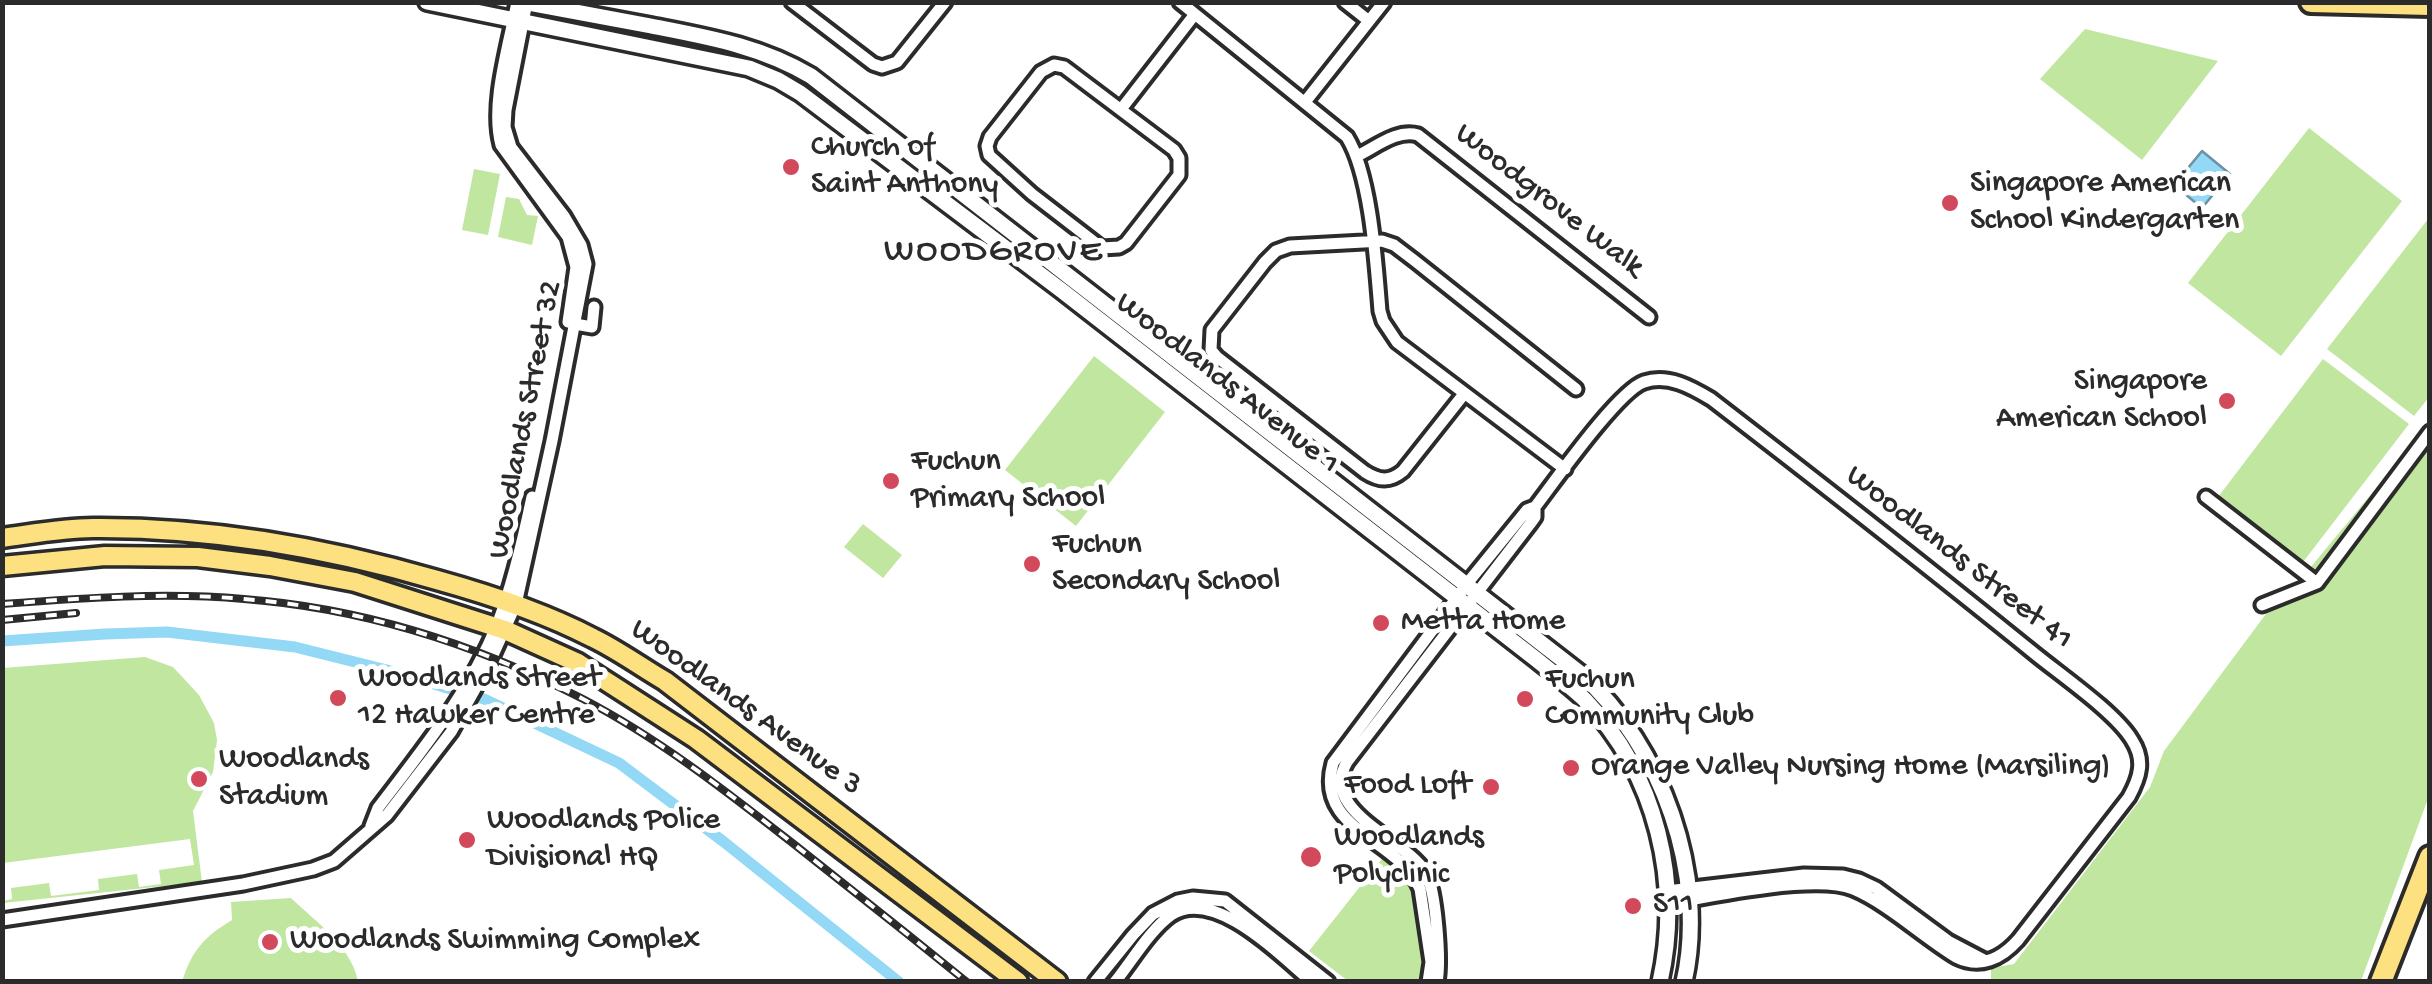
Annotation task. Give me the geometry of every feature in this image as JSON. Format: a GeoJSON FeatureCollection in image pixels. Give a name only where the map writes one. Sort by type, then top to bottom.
{"type":"FeatureCollection","features":[{"type":"Feature","properties":{"kind":"highway"},"geometry":{"type":"LineString","coordinates":[[2312,2],[2430,4]]}},
{"type":"Feature","properties":{"kind":"highway"},"geometry":{"type":"LineString","coordinates":[[2381,982],[2430,857]]}},
{"type":"Feature","properties":{"kind":"highway"},"geometry":{"type":"LineString","coordinates":[[2392,982],[2430,867]]}},
{"type":"Feature","properties":{"kind":"main road","name":"Woodlands Avenue 1"},"geometry":{"type":"LineString","coordinates":[[428,2],[749,68],[778,80],[1467,595],[1581,674],[1626,725],[1650,764],[1676,824],[1688,894],[1690,952],[1684,982]]}},
{"type":"Feature","properties":{"kind":"main road","name":"Woodlands Avenue 1"},"geometry":{"type":"LineString","coordinates":[[523,3],[750,47],[811,76],[1467,595],[1582,697],[1620,743],[1638,776],[1660,837],[1668,897],[1667,947],[1660,982]]}},
{"type":"Feature","properties":{"kind":"main road","name":"Woodlands Avenue 3"},"geometry":{"type":"LineString","coordinates":[[2,538],[89,528],[186,530],[281,542],[369,560],[511,602],[595,638],[664,681],[1057,982]]}},
{"type":"Feature","properties":{"kind":"main road"},"geometry":{"type":"LineString","coordinates":[[2,538],[17,543],[21,552],[3,566]]}},
{"type":"Feature","properties":{"kind":"main road"},"geometry":{"type":"LineString","coordinates":[[3,566],[105,556],[198,558],[270,566],[355,582],[500,634]]}},
{"type":"Feature","properties":{"kind":"main road","name":"Woodlands Avenue 3"},"geometry":{"type":"LineString","coordinates":[[500,634],[508,639],[523,638],[578,663],[696,738],[1018,982]]}},
{"type":"Feature","properties":{"kind":"street"},"geometry":{"type":"LineString","coordinates":[[792,2],[882,67],[897,62],[945,2]]}},
{"type":"Feature","properties":{"kind":"street"},"geometry":{"type":"LineString","coordinates":[[1180,2],[1346,137],[1358,156],[1374,240],[1380,311],[1398,342],[1565,469]]}},
{"type":"Feature","properties":{"kind":"street"},"geometry":{"type":"LineString","coordinates":[[1345,2],[1369,21]]}},
{"type":"Feature","properties":{"kind":"street"},"geometry":{"type":"LineString","coordinates":[[1306,102],[1384,2]]}},
{"type":"Feature","properties":{"kind":"street","name":"Woodlands Street 32"},"geometry":{"type":"LineString","coordinates":[[2,920],[194,893],[334,862],[386,815],[451,732],[500,634],[511,602],[546,439],[576,267],[568,237],[501,145],[496,129],[496,110],[523,3]]}},
{"type":"Feature","properties":{"kind":"street"},"geometry":{"type":"LineString","coordinates":[[1122,108],[1195,14]]}},
{"type":"Feature","properties":{"kind":"street","name":"Woodlands Street 32"},"geometry":{"type":"LineString","coordinates":[[511,602],[523,580],[586,264],[564,216],[511,147],[505,127],[518,22]]}},
{"type":"Feature","properties":{"kind":"street"},"geometry":{"type":"LineString","coordinates":[[1054,64],[1122,108],[1174,150],[1181,166],[1179,175],[1119,247],[1102,248],[988,154],[990,137],[1041,72],[1054,64]]}},
{"type":"Feature","properties":{"kind":"street","name":"Woodgrove Walk"},"geometry":{"type":"LineString","coordinates":[[1358,156],[1400,134],[1418,134],[1649,318]]}},
{"type":"Feature","properties":{"kind":"street"},"geometry":{"type":"LineString","coordinates":[[1464,394],[1403,471],[1380,480],[1217,358],[1211,350],[1212,330],[1276,252],[1290,246],[1374,240],[1405,253],[1576,389]]}},
{"type":"Feature","properties":{"kind":"street"},"geometry":{"type":"LineString","coordinates":[[575,324],[592,326],[594,307]]}},
{"type":"Feature","properties":{"kind":"street","name":"Woodlands Street 41"},"geometry":{"type":"LineString","coordinates":[[1467,595],[1535,517],[1535,507],[1616,403],[1632,388],[1650,380],[1684,384],[1711,400],[2113,718],[2130,735],[2138,751],[2140,774],[2129,797],[2018,940],[2002,956],[1986,961],[1956,957],[1876,902],[1843,886],[1800,884],[1668,897]]}},
{"type":"Feature","properties":{"kind":"street"},"geometry":{"type":"LineString","coordinates":[[2262,605],[2316,582],[2430,432]]}},
{"type":"Feature","properties":{"kind":"street"},"geometry":{"type":"LineString","coordinates":[[2206,498],[2316,582]]}},
{"type":"Feature","properties":{"kind":"street"},"geometry":{"type":"LineString","coordinates":[[1428,982],[1432,962],[1416,880],[1406,866],[1340,813],[1328,785],[1337,755],[1467,595]]}},
{"type":"Feature","properties":{"kind":"street"},"geometry":{"type":"LineString","coordinates":[[1437,982],[1440,962],[1430,880],[1416,861],[1351,807],[1340,784],[1347,762],[1467,595]]}},
{"type":"Feature","properties":{"kind":"street"},"geometry":{"type":"LineString","coordinates":[[1095,982],[1153,914],[1193,898],[1226,902],[1328,982]]}},
{"type":"Feature","properties":{"kind":"street"},"geometry":{"type":"LineString","coordinates":[[1115,982],[1161,925],[1188,908],[1222,913],[1312,982]]}},
{"type":"Feature","properties":{"kind":"green space"},"geometry":{"type":"Polygon","coordinates":[[[2085,29],[2218,61],[2142,160],[2040,79],[2085,29]]]}},
{"type":"Feature","properties":{"kind":"green space"},"geometry":{"type":"Polygon","coordinates":[[[2309,128],[2402,201],[2281,356],[2188,283],[2309,128]]]}},
{"type":"Feature","properties":{"kind":"green space"},"geometry":{"type":"Polygon","coordinates":[[[474,169],[500,174],[488,235],[462,230],[474,169]]]}},
{"type":"Feature","properties":{"kind":"green space"},"geometry":{"type":"Polygon","coordinates":[[[506,197],[519,199],[527,215],[538,216],[532,245],[498,237],[506,197]]]}},
{"type":"Feature","properties":{"kind":"green space"},"geometry":{"type":"Polygon","coordinates":[[[2428,219],[2429,397],[2414,416],[2327,349],[2428,219]]]}},
{"type":"Feature","properties":{"kind":"green space"},"geometry":{"type":"Polygon","coordinates":[[[1094,356],[1165,412],[1076,526],[1005,470],[1094,356]]]}},
{"type":"Feature","properties":{"kind":"green space"},"geometry":{"type":"Polygon","coordinates":[[[2323,359],[2409,424],[2300,566],[2215,501],[2323,359]]]}},
{"type":"Feature","properties":{"kind":"green space"},"geometry":{"type":"Polygon","coordinates":[[[2429,424],[2429,796],[2361,981],[1991,982],[1991,968],[2014,964],[2150,787],[2164,751],[2277,599],[2291,591],[2429,424]]]}},
{"type":"Feature","properties":{"kind":"green space"},"geometry":{"type":"Polygon","coordinates":[[[863,524],[902,555],[883,578],[844,547],[863,524]]]}},
{"type":"Feature","properties":{"kind":"green space"},"geometry":{"type":"Polygon","coordinates":[[[145,657],[173,667],[199,695],[214,723],[217,740],[213,772],[193,811],[202,882],[3,903],[12,899],[11,888],[49,883],[51,896],[99,890],[98,879],[137,874],[139,887],[161,884],[159,870],[194,865],[190,839],[3,863],[3,668],[145,657]]]}},
{"type":"Feature","properties":{"kind":"green space"},"geometry":{"type":"Polygon","coordinates":[[[1385,855],[1415,884],[1427,973],[1421,981],[1348,981],[1309,951],[1385,855]]]}},
{"type":"Feature","properties":{"kind":"green space","name":"Woodlands Swimming Complex"},"geometry":{"type":"Polygon","coordinates":[[[291,898],[340,946],[358,981],[182,982],[200,945],[232,920],[231,902],[291,898]]]}},
{"type":"Feature","properties":{"kind":"water"},"geometry":{"type":"Polygon","coordinates":[[[2202,151],[2230,174],[2202,208],[2174,185],[2202,151]]]}},
{"type":"Feature","properties":{"kind":"waterway"},"geometry":{"type":"LineString","coordinates":[[2,641],[167,632],[295,647],[484,699],[619,763],[899,982]]}},
{"type":"Feature","properties":{"kind":"railway"},"geometry":{"type":"LineString","coordinates":[[2,604],[154,596],[288,604],[375,620],[502,662],[583,699],[666,749],[770,825],[967,982]]}},
{"type":"Feature","properties":{"kind":"railway"},"geometry":{"type":"LineString","coordinates":[[2,620],[76,613]]}},
{"type":"Feature","properties":{"kind":"place","name":"Church of Saint Anthony"},"geometry":{"type":"Point","coordinates":[791,167]}},
{"type":"Feature","properties":{"kind":"place","name":"Singapore American School Kindergarten"},"geometry":{"type":"Point","coordinates":[1950,203]}},
{"type":"Feature","properties":{"kind":"place","name":"Singapore American School"},"geometry":{"type":"Point","coordinates":[2227,401]}},
{"type":"Feature","properties":{"kind":"place","name":"Fuchun Primary School"},"geometry":{"type":"Point","coordinates":[891,481]}},
{"type":"Feature","properties":{"kind":"place","name":"Fuchun Secondary School"},"geometry":{"type":"Point","coordinates":[1032,564]}},
{"type":"Feature","properties":{"kind":"place","name":"Metta Home"},"geometry":{"type":"Point","coordinates":[1381,623]}},
{"type":"Feature","properties":{"kind":"place","name":"Woodlands Street 12 Hawker Centre"},"geometry":{"type":"Point","coordinates":[338,698]}},
{"type":"Feature","properties":{"kind":"place","name":"Fuchun Community Club"},"geometry":{"type":"Point","coordinates":[1525,699]}},
{"type":"Feature","properties":{"kind":"place","name":"Orange Valley Nursing Home (Marsiling)"},"geometry":{"type":"Point","coordinates":[1571,768]}},
{"type":"Feature","properties":{"kind":"place","name":"Woodlands Stadium"},"geometry":{"type":"Point","coordinates":[199,779]}},
{"type":"Feature","properties":{"kind":"place","name":"Food Loft"},"geometry":{"type":"Point","coordinates":[1491,787]}},
{"type":"Feature","properties":{"kind":"place","name":"Woodlands Police Divisional HQ"},"geometry":{"type":"Point","coordinates":[467,840]}},
{"type":"Feature","properties":{"kind":"place","name":"Woodlands Polyclinic"},"geometry":{"type":"Point","coordinates":[1311,857]}},
{"type":"Feature","properties":{"kind":"place","name":"S11"},"geometry":{"type":"Point","coordinates":[1633,906]}},
{"type":"Feature","properties":{"kind":"place","name":"Woodlands Swimming Complex"},"geometry":{"type":"Point","coordinates":[270,942]}},
{"type":"Feature","properties":{"kind":"district","name":"WOODGROVE"},"geometry":{"type":"Point","coordinates":[994,254]}}]}
